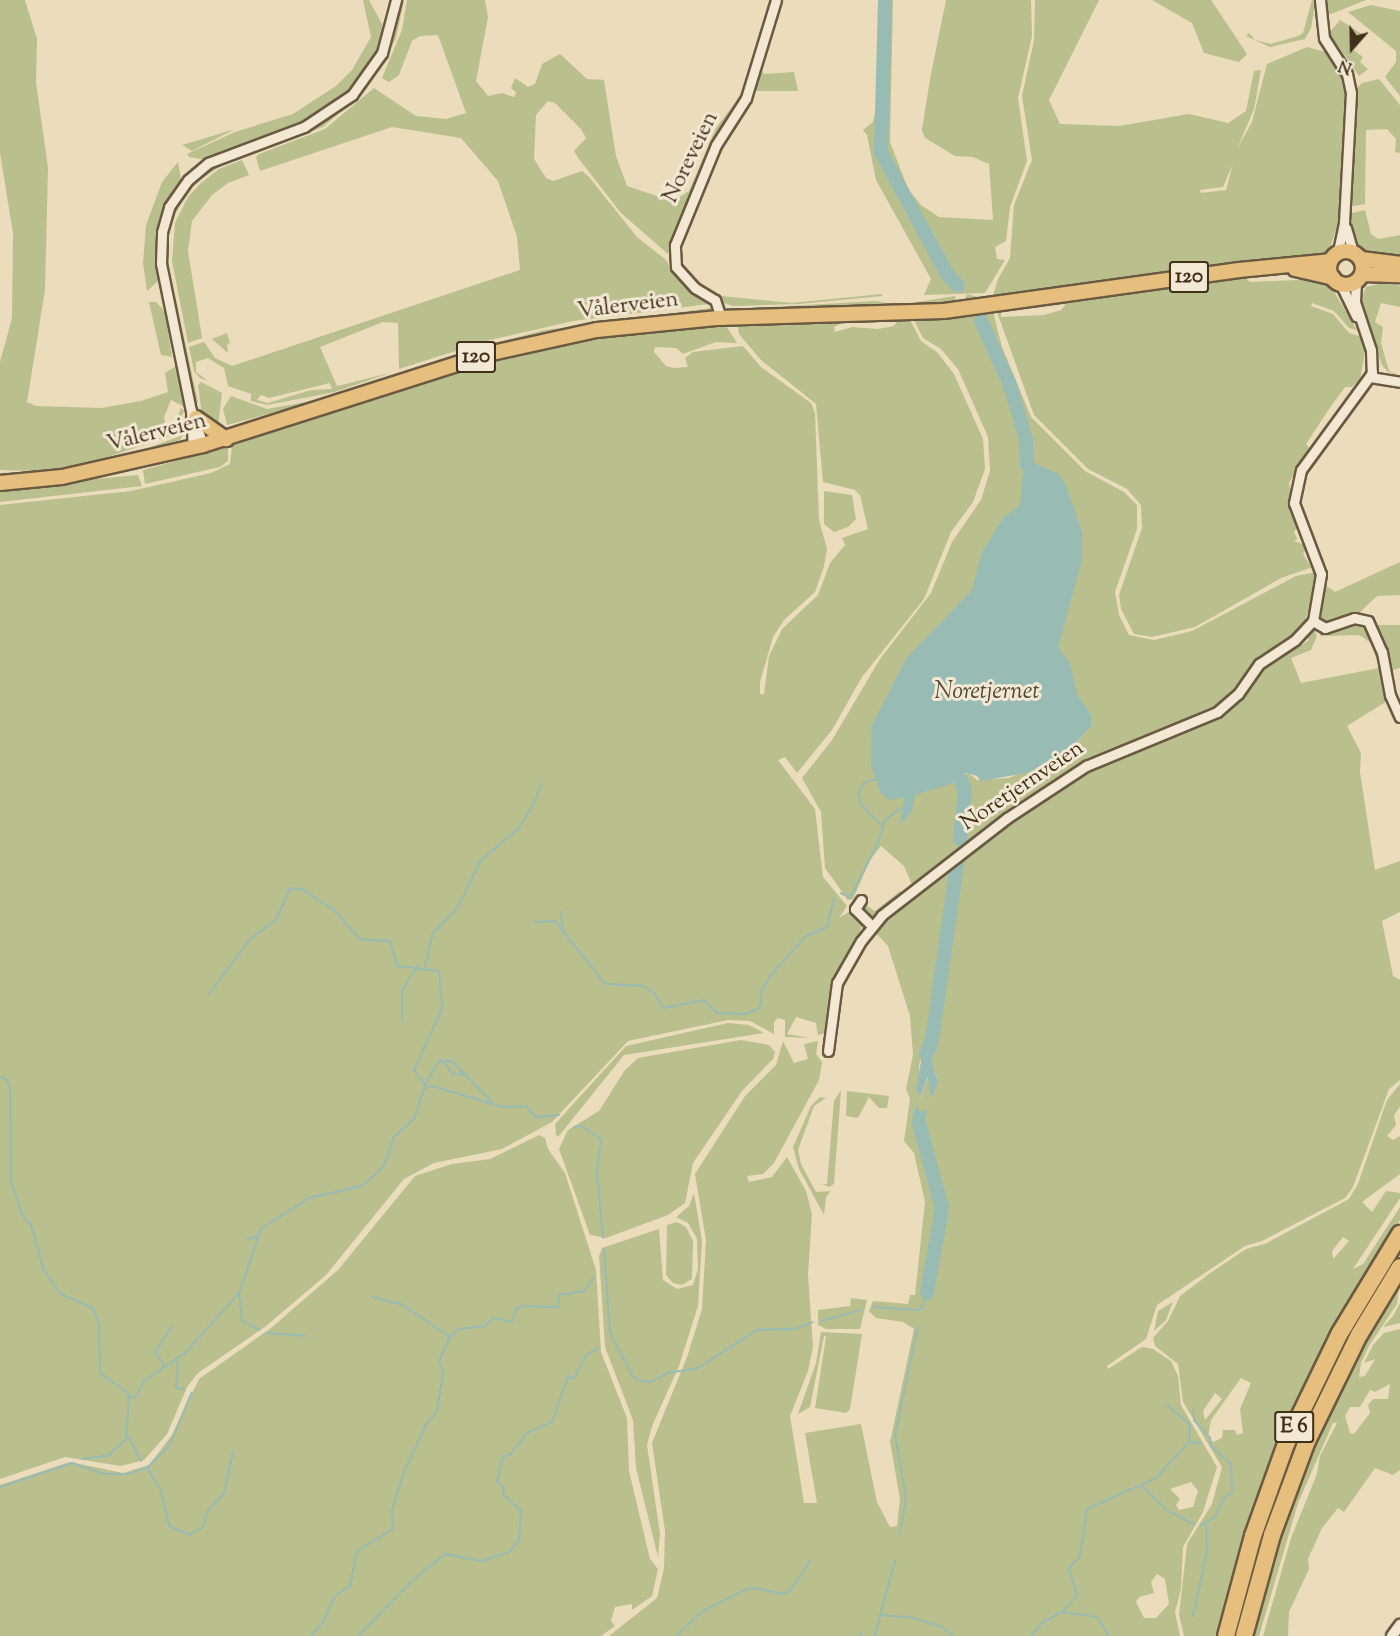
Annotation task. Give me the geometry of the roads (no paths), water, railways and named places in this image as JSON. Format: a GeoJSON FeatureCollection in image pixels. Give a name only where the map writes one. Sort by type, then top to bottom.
{"type":"FeatureCollection","features":[{"type":"Feature","properties":{"kind":"highway","name":"E 6"},"geometry":{"type":"LineString","coordinates":[[1226,1636],[1253,1536],[1286,1444],[1340,1333],[1400,1234]]}},
{"type":"Feature","properties":{"kind":"highway","name":"E 6"},"geometry":{"type":"LineString","coordinates":[[1244,1636],[1272,1534],[1307,1441],[1359,1335],[1400,1267]]}},
{"type":"Feature","properties":{"kind":"main road"},"geometry":{"type":"LineString","coordinates":[[1346,256],[1359,278]]}},
{"type":"Feature","properties":{"kind":"main road"},"geometry":{"type":"LineString","coordinates":[[1337,281],[1346,256]]}},
{"type":"Feature","properties":{"kind":"main road","name":"Vålerveien"},"geometry":{"type":"LineString","coordinates":[[0,483],[62,477],[226,439],[520,345],[597,330],[721,318],[892,314],[1000,305],[1346,256],[1400,264]]}},
{"type":"Feature","properties":{"kind":"main road","name":"Vålerveien"},"geometry":{"type":"LineString","coordinates":[[1278,267],[1337,281]]}},
{"type":"Feature","properties":{"kind":"main road","name":"120"},"geometry":{"type":"LineString","coordinates":[[1337,281],[1400,275]]}},
{"type":"Feature","properties":{"kind":"main road"},"geometry":{"type":"LineString","coordinates":[[194,415],[226,439]]}},
{"type":"Feature","properties":{"kind":"street"},"geometry":{"type":"LineString","coordinates":[[198,446],[194,415],[161,263],[162,232],[169,207],[188,180],[208,163],[304,127],[352,95],[382,52],[396,0]]}},
{"type":"Feature","properties":{"kind":"street","name":"Noreveien"},"geometry":{"type":"LineString","coordinates":[[721,318],[715,300],[695,288],[676,267],[675,245],[716,145],[746,98],[776,0]]}},
{"type":"Feature","properties":{"kind":"street"},"geometry":{"type":"LineString","coordinates":[[1320,0],[1324,38],[1350,82],[1344,223],[1346,256]]}},
{"type":"Feature","properties":{"kind":"street"},"geometry":{"type":"LineString","coordinates":[[1344,223],[1346,256]]}},
{"type":"Feature","properties":{"kind":"street"},"geometry":{"type":"LineString","coordinates":[[1359,278],[1355,302],[1371,373],[1297,481],[1295,509],[1321,574],[1313,621],[1325,628],[1358,617],[1370,624],[1382,651],[1393,704],[1400,717]]}},
{"type":"Feature","properties":{"kind":"street"},"geometry":{"type":"LineString","coordinates":[[1337,281],[1360,322]]}},
{"type":"Feature","properties":{"kind":"street"},"geometry":{"type":"LineString","coordinates":[[1371,373],[1395,381]]}},
{"type":"Feature","properties":{"kind":"street","name":"Noretjernveien"},"geometry":{"type":"LineString","coordinates":[[828,1051],[835,990],[872,926],[908,890],[1007,818],[1086,766],[1217,712],[1238,694],[1259,664],[1295,640],[1313,621]]}},
{"type":"Feature","properties":{"kind":"street"},"geometry":{"type":"LineString","coordinates":[[861,900],[855,909],[872,926]]}},
{"type":"Feature","properties":{"kind":"street"},"geometry":{"type":"LineString","coordinates":[[1392,1636],[1400,1625]]}},
{"type":"Feature","properties":{"kind":"water","name":"Noretjernet"},"geometry":{"type":"Polygon","coordinates":[[[1035,463],[1059,474],[1066,485],[1082,532],[1082,560],[1058,647],[1070,663],[1077,694],[1091,715],[1091,726],[1066,753],[1027,773],[980,781],[977,776],[965,773],[960,781],[915,795],[912,811],[900,825],[904,797],[890,800],[881,793],[871,766],[872,725],[906,659],[972,590],[982,552],[1004,517],[1020,506],[1023,473],[1027,465],[1035,463]]]}},
{"type":"Feature","properties":{"kind":"water"},"geometry":{"type":"Polygon","coordinates":[[[930,1039],[936,1043],[937,1050],[927,1057],[932,1060],[938,1083],[931,1099],[928,1077],[918,1103],[918,1111],[927,1110],[921,1139],[912,1116],[920,1096],[916,1090],[924,1044],[930,1039]]]}},
{"type":"Feature","properties":{"kind":"waterway"},"geometry":{"type":"LineString","coordinates":[[885,0],[881,152],[947,274],[958,286]]}},
{"type":"Feature","properties":{"kind":"waterway"},"geometry":{"type":"LineString","coordinates":[[981,321],[1010,385],[1026,439],[1027,465]]}},
{"type":"Feature","properties":{"kind":"waterway"},"geometry":{"type":"LineString","coordinates":[[875,779],[864,783],[858,795],[862,806],[883,826]]}},
{"type":"Feature","properties":{"kind":"waterway"},"geometry":{"type":"LineString","coordinates":[[960,839],[965,792],[961,780]]}},
{"type":"Feature","properties":{"kind":"waterway"},"geometry":{"type":"LineString","coordinates":[[425,967],[433,933],[458,907],[481,860],[518,829],[535,802],[541,783]]}},
{"type":"Feature","properties":{"kind":"waterway"},"geometry":{"type":"LineString","coordinates":[[841,893],[849,897],[852,894],[878,843],[884,822],[900,808]]}},
{"type":"Feature","properties":{"kind":"waterway"},"geometry":{"type":"LineString","coordinates":[[926,1055],[932,1040],[957,864]]}},
{"type":"Feature","properties":{"kind":"waterway"},"geometry":{"type":"LineString","coordinates":[[209,994],[250,939],[276,920],[290,888],[304,890],[335,911],[359,939],[390,941],[397,966],[439,971],[442,1009],[414,1070],[425,1085]]}},
{"type":"Feature","properties":{"kind":"waterway"},"geometry":{"type":"LineString","coordinates":[[535,922],[555,921],[605,984],[643,986],[652,991],[664,1008],[704,1000],[717,1013],[745,1014],[760,1008],[762,990],[770,976],[806,936],[827,927],[834,898]]}},
{"type":"Feature","properties":{"kind":"waterway"},"geometry":{"type":"LineString","coordinates":[[561,912],[563,933]]}},
{"type":"Feature","properties":{"kind":"waterway"},"geometry":{"type":"LineString","coordinates":[[402,1021],[402,990],[418,966]]}},
{"type":"Feature","properties":{"kind":"waterway"},"geometry":{"type":"LineString","coordinates":[[442,1060],[453,1074],[467,1075]]}},
{"type":"Feature","properties":{"kind":"waterway"},"geometry":{"type":"LineString","coordinates":[[82,1459],[108,1456],[126,1439],[129,1397],[136,1397],[144,1381],[185,1353],[239,1293],[261,1229],[309,1198],[362,1186],[384,1166],[394,1137],[414,1119],[425,1085],[439,1061],[452,1061],[492,1102]]}},
{"type":"Feature","properties":{"kind":"waterway"},"geometry":{"type":"LineString","coordinates":[[0,1077],[6,1079],[10,1087],[11,1181],[22,1215],[31,1225],[44,1271],[61,1294],[93,1308],[99,1325],[100,1373],[130,1395]]}},
{"type":"Feature","properties":{"kind":"waterway"},"geometry":{"type":"LineString","coordinates":[[424,1089],[432,1086],[503,1107],[526,1106],[536,1117],[559,1115]]}},
{"type":"Feature","properties":{"kind":"waterway"},"geometry":{"type":"LineString","coordinates":[[919,1123],[942,1208],[927,1293]]}},
{"type":"Feature","properties":{"kind":"waterway"},"geometry":{"type":"LineString","coordinates":[[574,1127],[582,1126],[601,1139],[597,1174],[603,1238]]}},
{"type":"Feature","properties":{"kind":"waterway"},"geometry":{"type":"LineString","coordinates":[[248,1239],[259,1236]]}},
{"type":"Feature","properties":{"kind":"waterway"},"geometry":{"type":"LineString","coordinates":[[604,1249],[610,1333],[632,1375],[640,1381],[651,1382],[667,1373],[698,1368],[757,1330],[795,1329],[813,1322]]}},
{"type":"Feature","properties":{"kind":"waterway"},"geometry":{"type":"LineString","coordinates":[[372,1297],[403,1305],[450,1337],[458,1329],[485,1326],[494,1318],[512,1322],[516,1309],[524,1306],[558,1307],[559,1295],[585,1291],[593,1278]]}},
{"type":"Feature","properties":{"kind":"waterway"},"geometry":{"type":"LineString","coordinates":[[873,1307],[918,1310],[922,1308],[927,1293]]}},
{"type":"Feature","properties":{"kind":"waterway"},"geometry":{"type":"LineString","coordinates":[[239,1294],[242,1320],[259,1330]]}},
{"type":"Feature","properties":{"kind":"waterway"},"geometry":{"type":"LineString","coordinates":[[821,1321],[861,1310]]}},
{"type":"Feature","properties":{"kind":"waterway"},"geometry":{"type":"LineString","coordinates":[[165,1367],[155,1352],[172,1326]]}},
{"type":"Feature","properties":{"kind":"waterway"},"geometry":{"type":"LineString","coordinates":[[900,1533],[906,1498],[895,1435],[918,1326]]}},
{"type":"Feature","properties":{"kind":"waterway"},"geometry":{"type":"LineString","coordinates":[[267,1333],[307,1336]]}},
{"type":"Feature","properties":{"kind":"waterway"},"geometry":{"type":"LineString","coordinates":[[311,1636],[323,1622],[334,1597],[350,1586],[357,1551],[393,1529],[392,1510],[405,1470],[426,1425],[437,1411],[443,1372],[439,1361],[450,1337]]}},
{"type":"Feature","properties":{"kind":"waterway"},"geometry":{"type":"LineString","coordinates":[[358,1636],[413,1580],[445,1554],[482,1561],[509,1552],[519,1540],[521,1511],[503,1494],[504,1488],[497,1481],[503,1457],[511,1454],[527,1433],[552,1422],[568,1377],[574,1378],[587,1355],[598,1348]]}},
{"type":"Feature","properties":{"kind":"waterway"},"geometry":{"type":"LineString","coordinates":[[178,1361],[176,1388],[184,1389]]}},
{"type":"Feature","properties":{"kind":"waterway"},"geometry":{"type":"LineString","coordinates":[[0,1487],[72,1463],[104,1474],[127,1474],[147,1468],[170,1444],[192,1392]]}},
{"type":"Feature","properties":{"kind":"waterway"},"geometry":{"type":"LineString","coordinates":[[1062,1612],[1077,1596],[1069,1568],[1080,1556],[1087,1509],[1156,1478],[1189,1442],[1190,1425],[1166,1404]]}},
{"type":"Feature","properties":{"kind":"waterway"},"geometry":{"type":"LineString","coordinates":[[1193,1410],[1194,1420],[1210,1438],[1211,1446],[1231,1464],[1232,1492],[1223,1499],[1215,1517],[1200,1526]]}},
{"type":"Feature","properties":{"kind":"waterway"},"geometry":{"type":"LineString","coordinates":[[129,1437],[141,1461]]}},
{"type":"Feature","properties":{"kind":"waterway"},"geometry":{"type":"LineString","coordinates":[[1189,1442],[1201,1443]]}},
{"type":"Feature","properties":{"kind":"waterway"},"geometry":{"type":"LineString","coordinates":[[148,1469],[161,1491],[169,1526],[189,1535],[203,1527],[208,1511],[224,1493],[233,1452]]}},
{"type":"Feature","properties":{"kind":"waterway"},"geometry":{"type":"LineString","coordinates":[[1142,1486],[1168,1511],[1194,1524]]}},
{"type":"Feature","properties":{"kind":"waterway"},"geometry":{"type":"LineString","coordinates":[[1193,1616],[1207,1552],[1206,1526]]}},
{"type":"Feature","properties":{"kind":"waterway"},"geometry":{"type":"LineString","coordinates":[[676,1636],[703,1611],[745,1590],[756,1588],[782,1594],[790,1591],[811,1560]]}},
{"type":"Feature","properties":{"kind":"waterway"},"geometry":{"type":"LineString","coordinates":[[895,1561],[880,1615],[913,1618],[942,1627],[954,1636]]}},
{"type":"Feature","properties":{"kind":"waterway"},"geometry":{"type":"LineString","coordinates":[[1031,1636],[1043,1622],[1062,1612],[1097,1617],[1109,1636]]}},
{"type":"Feature","properties":{"kind":"waterway"},"geometry":{"type":"LineString","coordinates":[[875,1636],[880,1616]]}}]}
